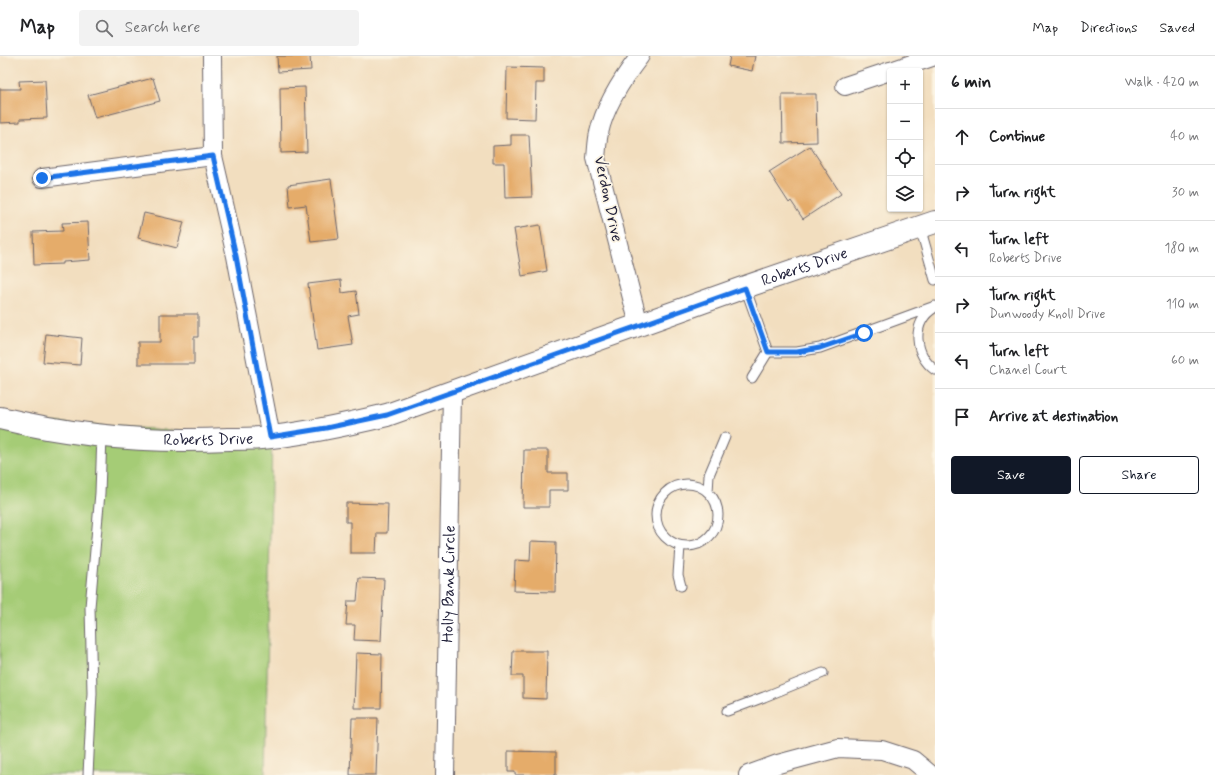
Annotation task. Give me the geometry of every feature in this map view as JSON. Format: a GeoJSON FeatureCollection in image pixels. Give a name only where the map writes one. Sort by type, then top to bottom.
{"type":"FeatureCollection","features":[{"type":"Feature","properties":{"kind":"street"},"geometry":{"type":"LineString","coordinates":[[212,56],[213,156],[236,256],[270,437]]}},
{"type":"Feature","properties":{"kind":"street","name":"Verdon Drive"},"geometry":{"type":"LineString","coordinates":[[639,325],[596,158],[599,133],[607,110],[626,75],[640,56]]}},
{"type":"Feature","properties":{"kind":"street"},"geometry":{"type":"LineString","coordinates":[[899,68],[935,56]]}},
{"type":"Feature","properties":{"kind":"street"},"geometry":{"type":"LineString","coordinates":[[845,86],[887,72]]}},
{"type":"Feature","properties":{"kind":"street"},"geometry":{"type":"LineString","coordinates":[[42,178],[213,156]]}},
{"type":"Feature","properties":{"kind":"street","name":"Roberts Drive"},"geometry":{"type":"LineString","coordinates":[[0,418],[57,429],[137,439],[202,440],[270,437],[326,428],[387,415],[452,393],[639,325],[928,224]]}},
{"type":"Feature","properties":{"kind":"street","name":"Holly Bank Circle"},"geometry":{"type":"LineString","coordinates":[[445,775],[452,393]]}},
{"type":"Feature","properties":{"kind":"street"},"geometry":{"type":"LineString","coordinates":[[748,775],[778,764],[838,748],[882,750],[913,760],[932,775]]}},
{"type":"Feature","properties":{"kind":"lane"},"geometry":{"type":"LineString","coordinates":[[928,224],[935,280]]}},
{"type":"Feature","properties":{"kind":"lane"},"geometry":{"type":"LineString","coordinates":[[745,288],[768,352]]}},
{"type":"Feature","properties":{"kind":"lane"},"geometry":{"type":"LineString","coordinates":[[768,352],[797,352],[820,348],[935,307]]}},
{"type":"Feature","properties":{"kind":"lane"},"geometry":{"type":"LineString","coordinates":[[935,307],[923,319],[918,331],[918,343],[922,355],[928,365],[935,370]]}},
{"type":"Feature","properties":{"kind":"lane"},"geometry":{"type":"LineString","coordinates":[[752,378],[768,352]]}},
{"type":"Feature","properties":{"kind":"lane"},"geometry":{"type":"LineString","coordinates":[[88,775],[92,694],[90,608],[100,493],[102,435]]}},
{"type":"Feature","properties":{"kind":"lane"},"geometry":{"type":"LineString","coordinates":[[708,492],[709,474],[725,437]]}},
{"type":"Feature","properties":{"kind":"lane"},"geometry":{"type":"LineString","coordinates":[[689,484],[708,492],[714,500],[717,510],[717,520],[714,530],[708,538],[700,544],[680,546],[670,542],[662,535],[657,526],[656,516],[657,505],[662,496],[670,489],[679,485],[689,484]]}},
{"type":"Feature","properties":{"kind":"lane"},"geometry":{"type":"LineString","coordinates":[[680,546],[678,575],[681,586]]}},
{"type":"Feature","properties":{"kind":"lane"},"geometry":{"type":"LineString","coordinates":[[727,710],[764,698],[823,673]]}},
{"type":"Feature","properties":{"kind":"green space"},"geometry":{"type":"Polygon","coordinates":[[[0,419],[272,437],[265,775],[0,775],[0,419]]]}},
{"type":"Feature","properties":{"kind":"building"},"geometry":{"type":"Polygon","coordinates":[[[277,56],[310,56],[311,70],[278,72],[277,56]]]}},
{"type":"Feature","properties":{"kind":"building"},"geometry":{"type":"Polygon","coordinates":[[[730,56],[755,56],[752,71],[728,66],[730,56]]]}},
{"type":"Feature","properties":{"kind":"building"},"geometry":{"type":"Polygon","coordinates":[[[507,67],[544,68],[544,83],[536,83],[535,119],[506,118],[507,67]]]}},
{"type":"Feature","properties":{"kind":"building"},"geometry":{"type":"Polygon","coordinates":[[[153,78],[160,101],[95,118],[88,95],[153,78]]]}},
{"type":"Feature","properties":{"kind":"building"},"geometry":{"type":"Polygon","coordinates":[[[45,80],[47,118],[20,119],[20,122],[0,123],[0,89],[20,89],[19,81],[45,80]]]}},
{"type":"Feature","properties":{"kind":"building"},"geometry":{"type":"Polygon","coordinates":[[[305,87],[307,152],[281,153],[280,88],[305,87]]]}},
{"type":"Feature","properties":{"kind":"building"},"geometry":{"type":"Polygon","coordinates":[[[782,94],[816,94],[817,142],[783,143],[782,94]]]}},
{"type":"Feature","properties":{"kind":"building"},"geometry":{"type":"Polygon","coordinates":[[[511,135],[529,135],[532,197],[505,198],[504,163],[493,163],[493,146],[511,145],[511,135]]]}},
{"type":"Feature","properties":{"kind":"building"},"geometry":{"type":"Polygon","coordinates":[[[810,146],[841,194],[803,219],[791,201],[789,203],[769,172],[810,146]]]}},
{"type":"Feature","properties":{"kind":"building"},"geometry":{"type":"Polygon","coordinates":[[[331,179],[339,239],[311,242],[306,205],[290,207],[288,185],[331,179]]]}},
{"type":"Feature","properties":{"kind":"building"},"geometry":{"type":"Polygon","coordinates":[[[144,213],[184,222],[177,248],[138,238],[144,213]]]}},
{"type":"Feature","properties":{"kind":"building"},"geometry":{"type":"Polygon","coordinates":[[[88,222],[90,260],[63,262],[63,264],[34,265],[33,232],[63,231],[62,223],[88,222]]]}},
{"type":"Feature","properties":{"kind":"building"},"geometry":{"type":"Polygon","coordinates":[[[540,225],[547,271],[522,276],[514,229],[540,225]]]}},
{"type":"Feature","properties":{"kind":"building"},"geometry":{"type":"Polygon","coordinates":[[[341,280],[342,293],[356,291],[359,314],[348,316],[353,345],[317,350],[308,284],[341,280]]]}},
{"type":"Feature","properties":{"kind":"building"},"geometry":{"type":"Polygon","coordinates":[[[160,314],[198,314],[198,337],[194,337],[194,364],[138,364],[138,342],[160,342],[160,314]]]}},
{"type":"Feature","properties":{"kind":"building"},"geometry":{"type":"Polygon","coordinates":[[[46,334],[82,338],[80,365],[43,362],[46,334]]]}},
{"type":"Feature","properties":{"kind":"building"},"geometry":{"type":"Polygon","coordinates":[[[524,450],[548,450],[548,473],[568,473],[568,490],[549,490],[549,507],[523,507],[524,450]]]}},
{"type":"Feature","properties":{"kind":"building"},"geometry":{"type":"Polygon","coordinates":[[[346,503],[388,504],[387,533],[377,533],[376,553],[350,553],[350,522],[346,522],[346,503]]]}},
{"type":"Feature","properties":{"kind":"building"},"geometry":{"type":"Polygon","coordinates":[[[531,541],[556,542],[555,592],[514,591],[515,560],[530,561],[531,541]]]}},
{"type":"Feature","properties":{"kind":"building"},"geometry":{"type":"Polygon","coordinates":[[[359,578],[384,579],[381,641],[354,640],[355,625],[346,625],[348,601],[357,601],[359,578]]]}},
{"type":"Feature","properties":{"kind":"building"},"geometry":{"type":"Polygon","coordinates":[[[513,651],[547,651],[546,699],[523,698],[523,676],[512,676],[513,651]]]}},
{"type":"Feature","properties":{"kind":"building"},"geometry":{"type":"Polygon","coordinates":[[[356,653],[382,654],[381,708],[354,708],[356,653]]]}},
{"type":"Feature","properties":{"kind":"building"},"geometry":{"type":"Polygon","coordinates":[[[352,718],[378,718],[376,775],[350,775],[352,718]]]}},
{"type":"Feature","properties":{"kind":"building"},"geometry":{"type":"Polygon","coordinates":[[[508,751],[556,752],[556,775],[515,775],[515,772],[508,772],[508,751]]]}},
{"type":"Feature","properties":{"kind":"route"},"geometry":{"type":"LineString","coordinates":[[42,178],[213,156],[236,256],[270,437],[326,428],[387,415],[745,288],[768,352],[797,352],[820,348],[864,333]]}}]}
